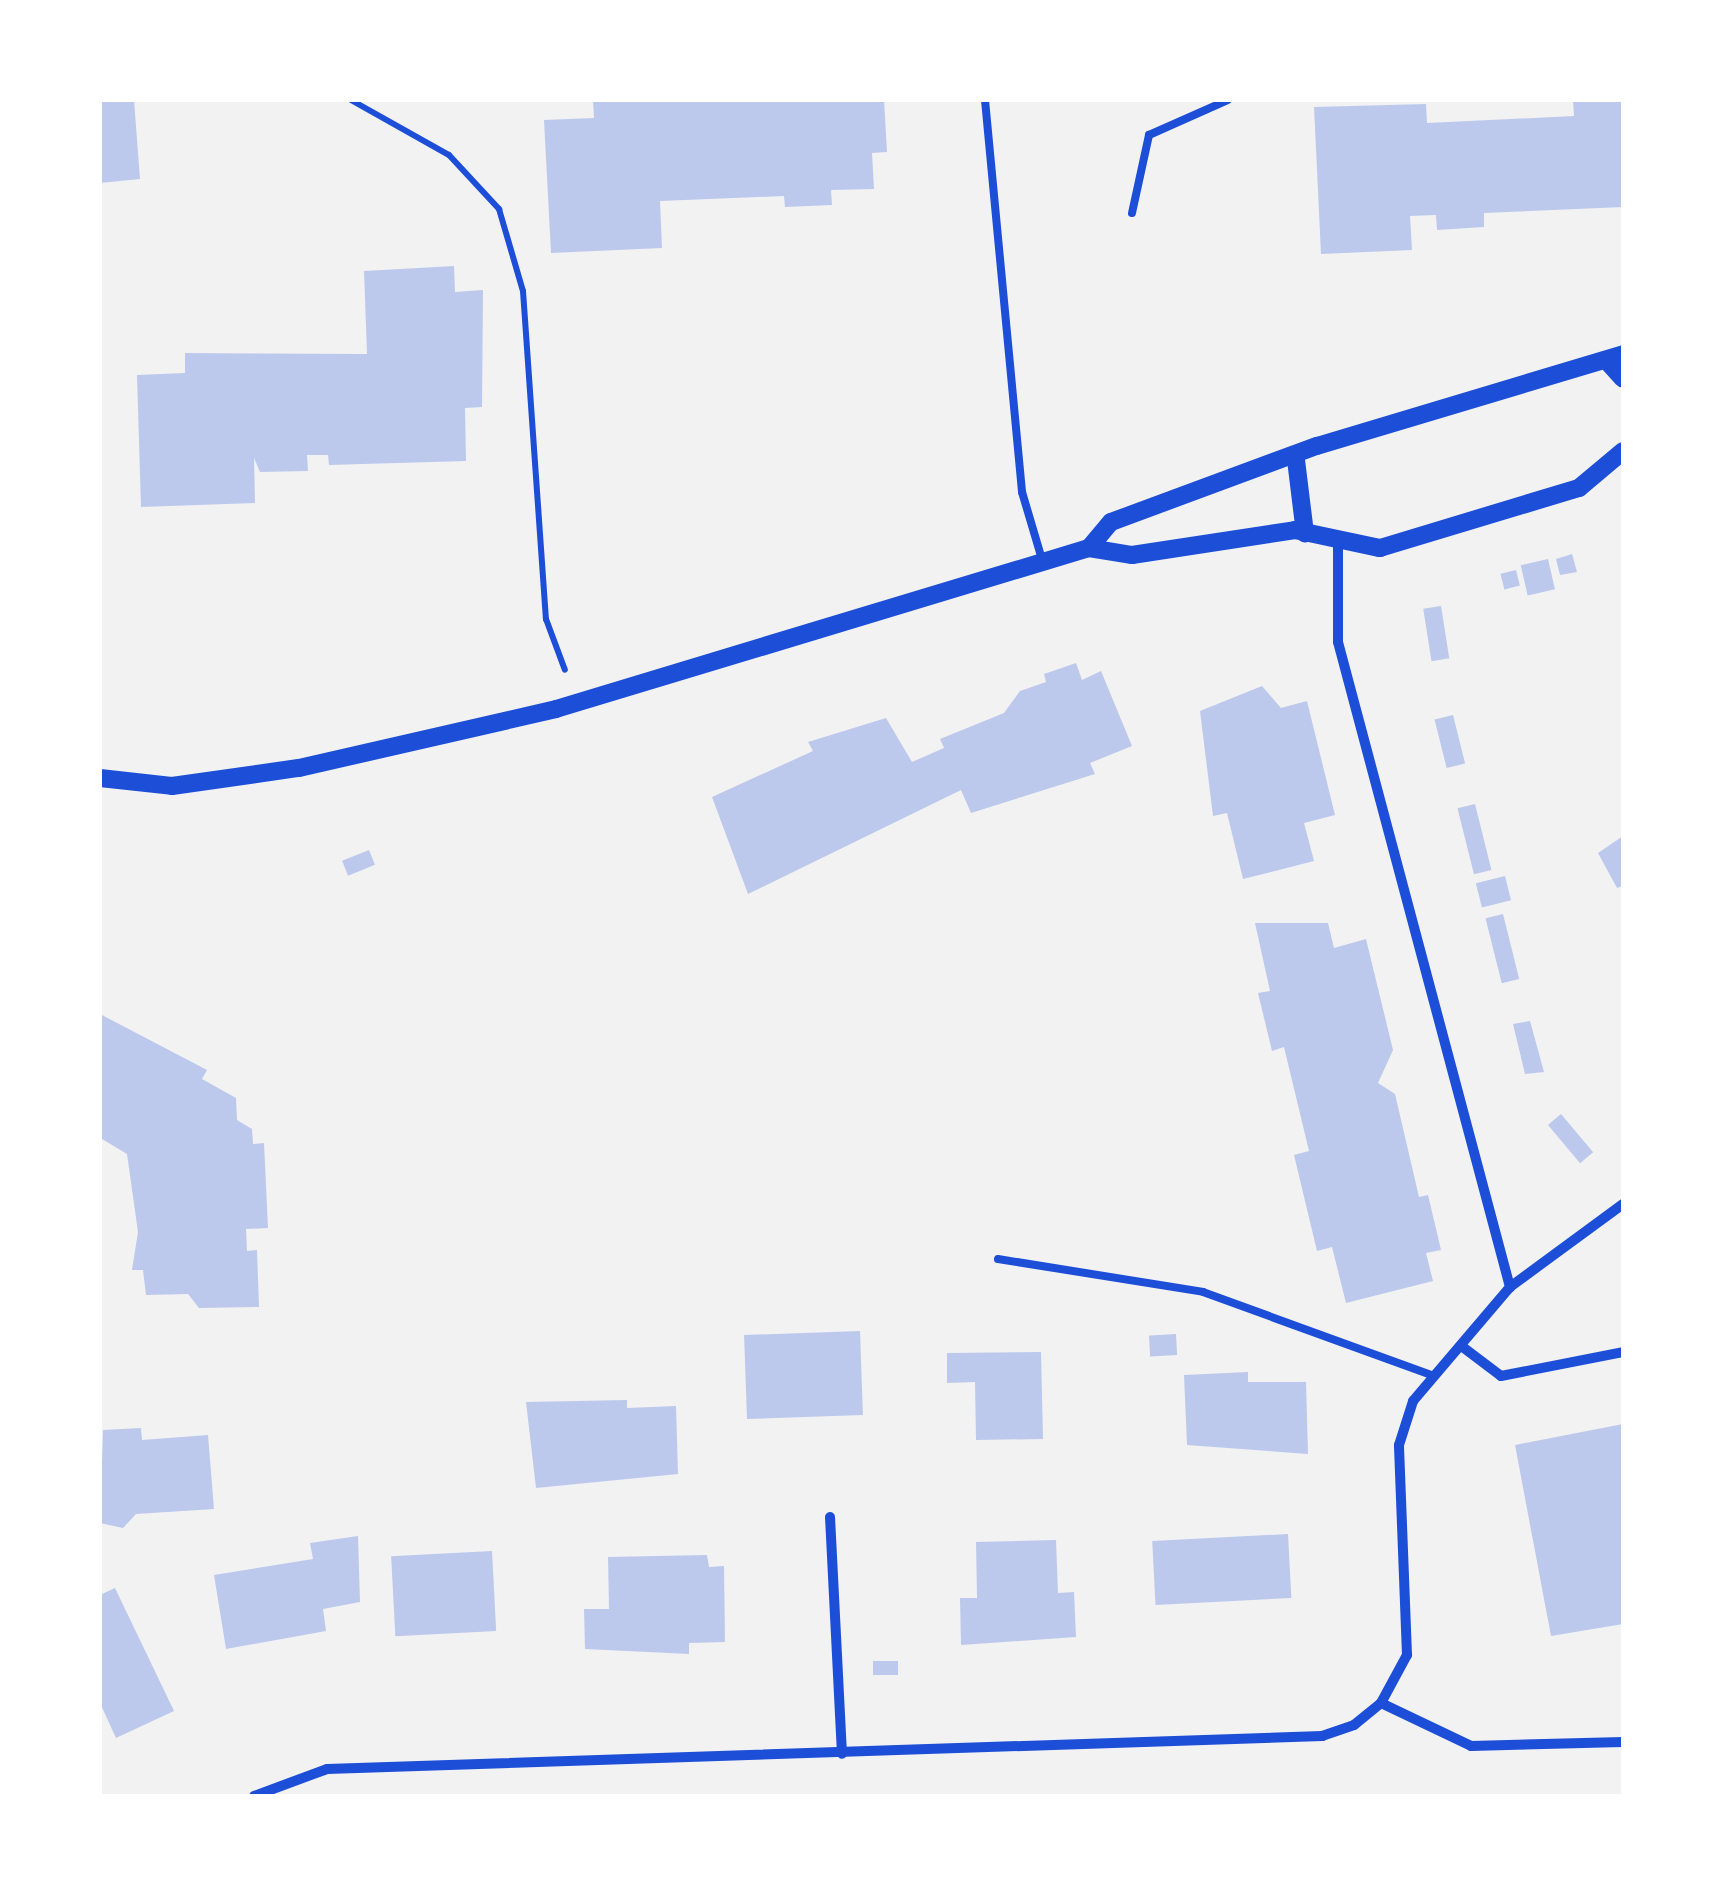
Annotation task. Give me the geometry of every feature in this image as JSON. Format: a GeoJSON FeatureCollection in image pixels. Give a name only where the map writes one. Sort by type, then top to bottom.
{"type":"FeatureCollection","features":[{"type":"Feature","properties":{"kind":"street"},"geometry":{"type":"LineString","coordinates":[[1089,548],[1112,522],[1615,357],[1623,379]]}},
{"type":"Feature","properties":{"kind":"street"},"geometry":{"type":"LineString","coordinates":[[100,778],[172,786],[300,768],[578,704],[1089,548],[1132,554],[1304,533],[1338,544],[1380,548],[1578,488],[1623,452]]}},
{"type":"Feature","properties":{"kind":"street"},"geometry":{"type":"LineString","coordinates":[[1296,460],[1304,533]]}},
{"type":"Feature","properties":{"kind":"street"},"geometry":{"type":"LineString","coordinates":[[1338,544],[1338,642],[1510,1286]]}},
{"type":"Feature","properties":{"kind":"street"},"geometry":{"type":"LineString","coordinates":[[254,1796],[327,1769],[1322,1736],[1381,1703],[1407,1654],[1399,1445],[1431,1374],[1464,1348],[1510,1286],[1623,1204]]}},
{"type":"Feature","properties":{"kind":"street"},"geometry":{"type":"LineString","coordinates":[[1464,1348],[1501,1376],[1623,1352]]}},
{"type":"Feature","properties":{"kind":"street"},"geometry":{"type":"LineString","coordinates":[[830,1517],[842,1754]]}},
{"type":"Feature","properties":{"kind":"street"},"geometry":{"type":"LineString","coordinates":[[1381,1703],[1470,1746],[1623,1742]]}},
{"type":"Feature","properties":{"kind":"lane"},"geometry":{"type":"LineString","coordinates":[[985,100],[1020,473],[1043,563]]}},
{"type":"Feature","properties":{"kind":"lane"},"geometry":{"type":"LineString","coordinates":[[1132,214],[1149,136],[1228,100]]}},
{"type":"Feature","properties":{"kind":"lane"},"geometry":{"type":"LineString","coordinates":[[998,1259],[1203,1292],[1431,1374]]}},
{"type":"Feature","properties":{"kind":"path"},"geometry":{"type":"LineString","coordinates":[[351,100],[448,155],[499,209],[523,291],[546,619],[578,704]]}},
{"type":"Feature","properties":{"kind":"building"},"geometry":{"type":"Polygon","coordinates":[[[100,100],[134,100],[140,179],[100,183],[100,100]]]}},
{"type":"Feature","properties":{"kind":"building"},"geometry":{"type":"Polygon","coordinates":[[[593,100],[884,100],[887,152],[872,153],[874,189],[831,190],[832,205],[785,207],[784,196],[660,201],[662,248],[551,253],[544,120],[594,118],[593,100]]]}},
{"type":"Feature","properties":{"kind":"building"},"geometry":{"type":"Polygon","coordinates":[[[1573,100],[1623,100],[1623,207],[1484,213],[1484,227],[1437,230],[1436,215],[1410,216],[1412,250],[1321,254],[1314,107],[1426,104],[1427,123],[1574,116],[1573,100]]]}},
{"type":"Feature","properties":{"kind":"building"},"geometry":{"type":"Polygon","coordinates":[[[454,266],[455,292],[483,290],[482,407],[465,408],[466,461],[329,465],[328,455],[307,455],[308,471],[260,472],[254,458],[255,503],[141,507],[137,375],[185,373],[185,353],[367,354],[364,271],[454,266]]]}},
{"type":"Feature","properties":{"kind":"building"},"geometry":{"type":"Polygon","coordinates":[[[1572,554],[1577,572],[1560,575],[1556,559],[1572,554]]]}},
{"type":"Feature","properties":{"kind":"building"},"geometry":{"type":"Polygon","coordinates":[[[1548,559],[1555,589],[1528,596],[1521,565],[1548,559]]]}},
{"type":"Feature","properties":{"kind":"building"},"geometry":{"type":"Polygon","coordinates":[[[1516,570],[1520,586],[1504,589],[1500,574],[1516,570]]]}},
{"type":"Feature","properties":{"kind":"building"},"geometry":{"type":"Polygon","coordinates":[[[1441,606],[1449,658],[1432,661],[1423,609],[1441,606]]]}},
{"type":"Feature","properties":{"kind":"building"},"geometry":{"type":"Polygon","coordinates":[[[1076,663],[1082,680],[1101,671],[1132,746],[1090,763],[1095,774],[971,813],[961,790],[748,894],[712,797],[813,751],[808,742],[886,718],[912,762],[944,748],[940,739],[1004,713],[1020,691],[1046,682],[1044,674],[1076,663]]]}},
{"type":"Feature","properties":{"kind":"building"},"geometry":{"type":"Polygon","coordinates":[[[1262,686],[1281,708],[1307,701],[1335,815],[1304,823],[1314,861],[1243,879],[1227,813],[1213,816],[1200,711],[1262,686]]]}},
{"type":"Feature","properties":{"kind":"building"},"geometry":{"type":"Polygon","coordinates":[[[1453,715],[1465,764],[1447,768],[1435,720],[1453,715]]]}},
{"type":"Feature","properties":{"kind":"building"},"geometry":{"type":"Polygon","coordinates":[[[1475,804],[1491,870],[1474,874],[1458,808],[1475,804]]]}},
{"type":"Feature","properties":{"kind":"building"},"geometry":{"type":"Polygon","coordinates":[[[1623,836],[1623,886],[1617,888],[1598,853],[1623,836]]]}},
{"type":"Feature","properties":{"kind":"building"},"geometry":{"type":"Polygon","coordinates":[[[369,850],[375,865],[348,876],[342,861],[369,850]]]}},
{"type":"Feature","properties":{"kind":"building"},"geometry":{"type":"Polygon","coordinates":[[[1505,876],[1511,900],[1482,908],[1476,883],[1505,876]]]}},
{"type":"Feature","properties":{"kind":"building"},"geometry":{"type":"Polygon","coordinates":[[[1503,914],[1519,979],[1502,983],[1486,918],[1503,914]]]}},
{"type":"Feature","properties":{"kind":"building"},"geometry":{"type":"Polygon","coordinates":[[[1255,923],[1328,923],[1334,948],[1366,939],[1393,1050],[1378,1083],[1395,1094],[1419,1197],[1428,1195],[1441,1250],[1426,1253],[1433,1281],[1346,1303],[1332,1247],[1317,1251],[1294,1155],[1309,1151],[1284,1047],[1272,1051],[1258,993],[1270,991],[1255,923]]]}},
{"type":"Feature","properties":{"kind":"building"},"geometry":{"type":"Polygon","coordinates":[[[100,1014],[207,1070],[202,1079],[236,1098],[237,1120],[252,1129],[253,1144],[264,1143],[268,1228],[246,1229],[247,1251],[257,1250],[259,1307],[199,1308],[188,1294],[146,1295],[143,1270],[132,1270],[138,1232],[127,1154],[102,1139],[100,1126],[100,1014]]]}},
{"type":"Feature","properties":{"kind":"building"},"geometry":{"type":"Polygon","coordinates":[[[1530,1021],[1544,1072],[1525,1074],[1513,1024],[1530,1021]]]}},
{"type":"Feature","properties":{"kind":"building"},"geometry":{"type":"Polygon","coordinates":[[[1561,1114],[1593,1152],[1580,1163],[1548,1125],[1561,1114]]]}},
{"type":"Feature","properties":{"kind":"building"},"geometry":{"type":"Polygon","coordinates":[[[860,1331],[863,1415],[747,1419],[744,1335],[860,1331]]]}},
{"type":"Feature","properties":{"kind":"building"},"geometry":{"type":"Polygon","coordinates":[[[1176,1334],[1177,1355],[1150,1356],[1149,1335],[1176,1334]]]}},
{"type":"Feature","properties":{"kind":"building"},"geometry":{"type":"Polygon","coordinates":[[[1041,1352],[1043,1439],[976,1440],[975,1382],[947,1383],[947,1353],[1041,1352]]]}},
{"type":"Feature","properties":{"kind":"building"},"geometry":{"type":"Polygon","coordinates":[[[1248,1372],[1248,1382],[1306,1382],[1308,1454],[1187,1445],[1184,1375],[1248,1372]]]}},
{"type":"Feature","properties":{"kind":"building"},"geometry":{"type":"Polygon","coordinates":[[[627,1400],[627,1408],[676,1406],[678,1474],[536,1488],[526,1402],[627,1400]]]}},
{"type":"Feature","properties":{"kind":"building"},"geometry":{"type":"Polygon","coordinates":[[[1623,1424],[1623,1624],[1551,1636],[1515,1445],[1623,1424]]]}},
{"type":"Feature","properties":{"kind":"building"},"geometry":{"type":"Polygon","coordinates":[[[141,1428],[142,1440],[208,1435],[214,1509],[136,1514],[123,1528],[100,1523],[103,1430],[141,1428]]]}},
{"type":"Feature","properties":{"kind":"building"},"geometry":{"type":"Polygon","coordinates":[[[1288,1534],[1291,1598],[1156,1605],[1152,1541],[1288,1534]]]}},
{"type":"Feature","properties":{"kind":"building"},"geometry":{"type":"Polygon","coordinates":[[[358,1536],[360,1602],[323,1609],[326,1631],[226,1649],[214,1575],[313,1559],[310,1543],[358,1536]]]}},
{"type":"Feature","properties":{"kind":"building"},"geometry":{"type":"Polygon","coordinates":[[[1056,1540],[1058,1593],[1074,1592],[1076,1637],[961,1645],[960,1598],[977,1598],[976,1542],[1056,1540]]]}},
{"type":"Feature","properties":{"kind":"building"},"geometry":{"type":"Polygon","coordinates":[[[492,1551],[496,1631],[395,1636],[391,1556],[492,1551]]]}},
{"type":"Feature","properties":{"kind":"building"},"geometry":{"type":"Polygon","coordinates":[[[707,1555],[709,1567],[724,1566],[725,1642],[689,1643],[689,1654],[585,1649],[584,1609],[609,1609],[608,1557],[707,1555]]]}},
{"type":"Feature","properties":{"kind":"building"},"geometry":{"type":"Polygon","coordinates":[[[115,1588],[174,1711],[116,1738],[100,1703],[100,1595],[115,1588]]]}},
{"type":"Feature","properties":{"kind":"building"},"geometry":{"type":"Polygon","coordinates":[[[873,1661],[898,1661],[898,1675],[873,1675],[873,1661]]]}}]}
